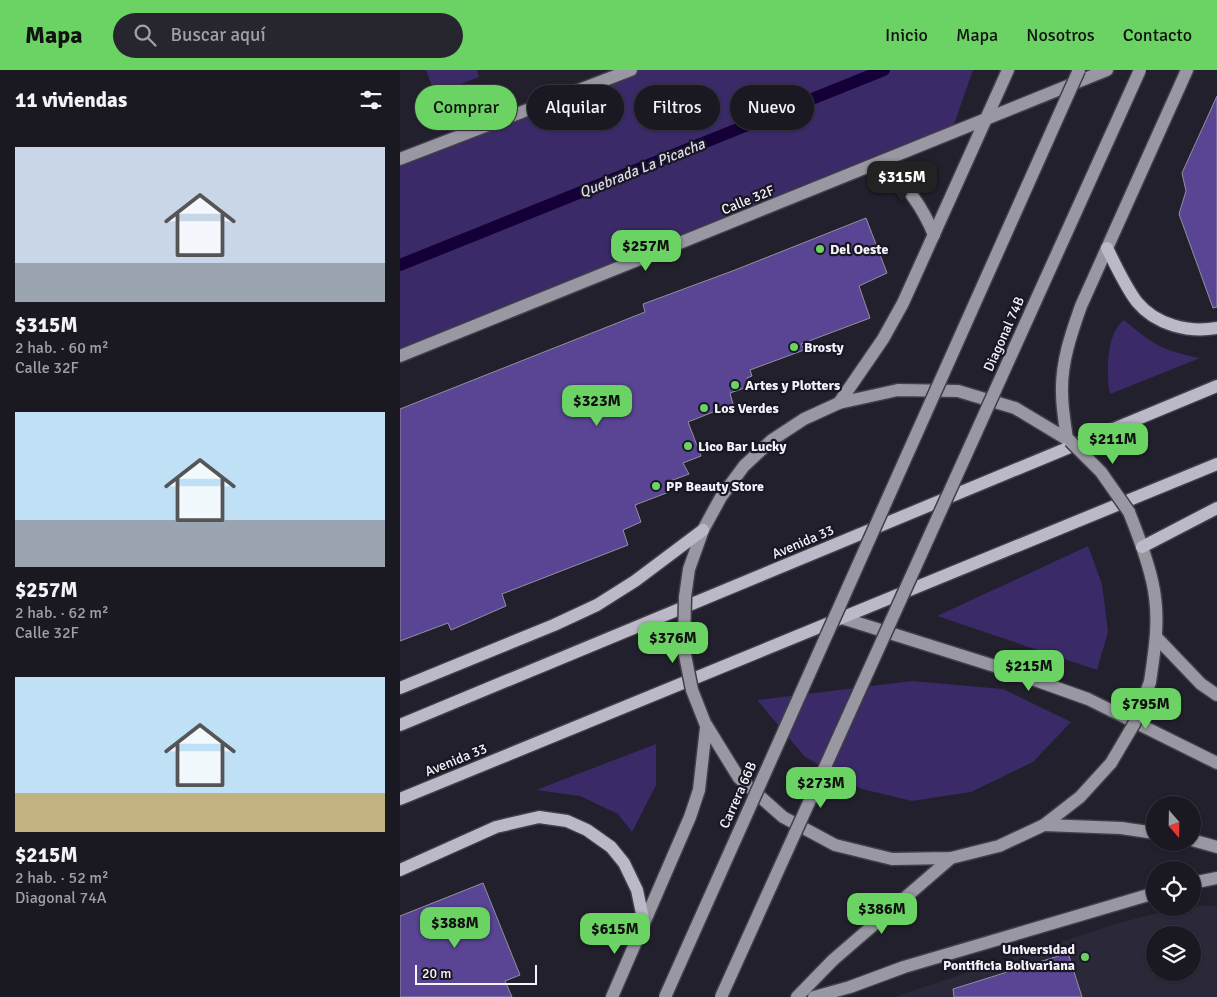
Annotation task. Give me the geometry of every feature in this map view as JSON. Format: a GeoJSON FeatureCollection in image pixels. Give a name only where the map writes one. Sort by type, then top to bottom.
{"type":"FeatureCollection","features":[{"type":"Feature","properties":{"kind":"main road"},"geometry":{"type":"LineString","coordinates":[[400,159],[632,70]]}},
{"type":"Feature","properties":{"kind":"main road"},"geometry":{"type":"LineString","coordinates":[[839,403],[883,339],[903,303],[1008,70]]}},
{"type":"Feature","properties":{"kind":"main road"},"geometry":{"type":"LineString","coordinates":[[1079,70],[841,612],[1088,699],[1217,764]]}},
{"type":"Feature","properties":{"kind":"main road","name":"Calle 32F"},"geometry":{"type":"LineString","coordinates":[[400,356],[1107,70]]}},
{"type":"Feature","properties":{"kind":"main road","name":"Diagonal 74B"},"geometry":{"type":"LineString","coordinates":[[721,997],[1140,70]]}},
{"type":"Feature","properties":{"kind":"main road"},"geometry":{"type":"LineString","coordinates":[[1068,440],[1062,393],[1063,373],[1069,340],[1081,306],[1187,70]]}},
{"type":"Feature","properties":{"kind":"main road"},"geometry":{"type":"LineString","coordinates":[[882,162],[898,176],[911,192],[925,214],[934,234]]}},
{"type":"Feature","properties":{"kind":"main road"},"geometry":{"type":"LineString","coordinates":[[1107,248],[1138,302],[1155,318],[1178,327],[1204,331],[1217,328]]}},
{"type":"Feature","properties":{"kind":"main road","name":"Avenida 33"},"geometry":{"type":"LineString","coordinates":[[400,725],[1217,386]]}},
{"type":"Feature","properties":{"kind":"main road"},"geometry":{"type":"LineString","coordinates":[[898,390],[958,391],[1015,408],[1068,440],[1101,472],[1129,512],[1142,547],[1155,597],[1156,637],[1150,682],[1134,724],[1111,763],[1080,797],[1044,825],[999,846],[951,858],[892,859],[834,845],[783,817],[739,778],[705,726],[692,690],[684,650],[685,597],[689,569],[703,530],[721,497],[744,466],[772,440],[804,419],[839,403],[898,390]]}},
{"type":"Feature","properties":{"kind":"main road","name":"Avenida 33"},"geometry":{"type":"LineString","coordinates":[[400,799],[841,612],[1217,464]]}},
{"type":"Feature","properties":{"kind":"main road"},"geometry":{"type":"LineString","coordinates":[[1142,547],[1217,508]]}},
{"type":"Feature","properties":{"kind":"main road"},"geometry":{"type":"LineString","coordinates":[[400,688],[554,625],[597,605],[635,581],[703,530]]}},
{"type":"Feature","properties":{"kind":"main road","name":"Carrera 66B"},"geometry":{"type":"LineString","coordinates":[[665,997],[841,612]]}},
{"type":"Feature","properties":{"kind":"main road"},"geometry":{"type":"LineString","coordinates":[[1156,637],[1201,684],[1217,696]]}},
{"type":"Feature","properties":{"kind":"main road"},"geometry":{"type":"LineString","coordinates":[[612,997],[690,817],[699,790],[705,726]]}},
{"type":"Feature","properties":{"kind":"main road"},"geometry":{"type":"LineString","coordinates":[[400,870],[496,827],[539,817],[566,821],[587,830],[611,847],[624,864],[637,890],[644,923]]}},
{"type":"Feature","properties":{"kind":"main road"},"geometry":{"type":"LineString","coordinates":[[1044,825],[1121,828],[1146,832]]}},
{"type":"Feature","properties":{"kind":"main road"},"geometry":{"type":"LineString","coordinates":[[1201,843],[1217,847]]}},
{"type":"Feature","properties":{"kind":"main road"},"geometry":{"type":"LineString","coordinates":[[797,997],[832,960],[951,858]]}},
{"type":"Feature","properties":{"kind":"main road"},"geometry":{"type":"LineString","coordinates":[[1201,881],[1217,878]]}},
{"type":"Feature","properties":{"kind":"main road"},"geometry":{"type":"LineString","coordinates":[[814,997],[850,987],[904,967],[1146,896]]}},
{"type":"Feature","properties":{"kind":"shaded area"},"geometry":{"type":"Polygon","coordinates":[[[426,70],[477,70],[479,77],[458,85],[432,85],[426,70]]]}},
{"type":"Feature","properties":{"kind":"shaded area"},"geometry":{"type":"Polygon","coordinates":[[[631,70],[973,70],[951,133],[400,356],[400,159],[475,130],[517,130],[517,114],[527,110],[527,130],[624,130],[624,85],[592,85],[631,70]]]}},
{"type":"Feature","properties":{"kind":"shaded area"},"geometry":{"type":"Polygon","coordinates":[[[1124,320],[1159,345],[1200,358],[1110,394],[1108,376],[1109,354],[1114,334],[1124,320]]]}},
{"type":"Feature","properties":{"kind":"shaded area"},"geometry":{"type":"Polygon","coordinates":[[[1088,546],[1102,584],[1108,632],[1097,670],[937,616],[1088,546]]]}},
{"type":"Feature","properties":{"kind":"shaded area"},"geometry":{"type":"Polygon","coordinates":[[[912,681],[1003,689],[1071,722],[1033,762],[971,792],[912,801],[862,789],[805,757],[757,700],[912,681]]]}},
{"type":"Feature","properties":{"kind":"shaded area"},"geometry":{"type":"Polygon","coordinates":[[[656,744],[656,785],[632,832],[618,814],[580,796],[536,790],[656,744]]]}},
{"type":"Feature","properties":{"kind":"shaded area","name":"Universidad Pontificia Bolivariana"},"geometry":{"type":"Polygon","coordinates":[[[1201,906],[1217,906],[1217,997],[894,997],[1115,924],[1146,916],[1201,916],[1201,906]]]}},
{"type":"Feature","properties":{"kind":"building"},"geometry":{"type":"Polygon","coordinates":[[[1217,96],[1217,307],[1213,308],[1179,214],[1186,191],[1182,173],[1217,96]]]}},
{"type":"Feature","properties":{"kind":"building"},"geometry":{"type":"Polygon","coordinates":[[[866,218],[887,273],[859,286],[870,318],[801,344],[804,350],[750,370],[752,376],[747,378],[750,386],[730,393],[733,404],[688,422],[701,456],[683,463],[689,474],[665,483],[669,492],[635,505],[641,522],[623,530],[628,545],[502,594],[506,606],[451,630],[448,623],[400,641],[400,409],[645,312],[643,304],[866,218]]]}},
{"type":"Feature","properties":{"kind":"building"},"geometry":{"type":"Polygon","coordinates":[[[483,883],[520,975],[505,981],[512,997],[400,997],[400,916],[483,883]]]}},
{"type":"Feature","properties":{"kind":"building"},"geometry":{"type":"Polygon","coordinates":[[[1068,953],[1082,997],[954,997],[953,989],[1068,953]]]}},
{"type":"Feature","properties":{"kind":"waterway","name":"Quebrada La Picacha"},"geometry":{"type":"LineString","coordinates":[[400,265],[884,70]]}},
{"type":"Feature","properties":{"kind":"place","name":"Del Oeste"},"geometry":{"type":"Point","coordinates":[820,249]}},
{"type":"Feature","properties":{"kind":"place","name":"Brosty"},"geometry":{"type":"Point","coordinates":[794,347]}},
{"type":"Feature","properties":{"kind":"place","name":"Artes y Plotters"},"geometry":{"type":"Point","coordinates":[735,385]}},
{"type":"Feature","properties":{"kind":"place","name":"Los Verdes"},"geometry":{"type":"Point","coordinates":[704,408]}},
{"type":"Feature","properties":{"kind":"place","name":"Lico Bar Lucky"},"geometry":{"type":"Point","coordinates":[688,446]}},
{"type":"Feature","properties":{"kind":"place","name":"PP Beauty Store"},"geometry":{"type":"Point","coordinates":[656,486]}},
{"type":"Feature","properties":{"kind":"place","name":"Universidad Pontificia Bolivariana"},"geometry":{"type":"Point","coordinates":[1085,957]}}]}
